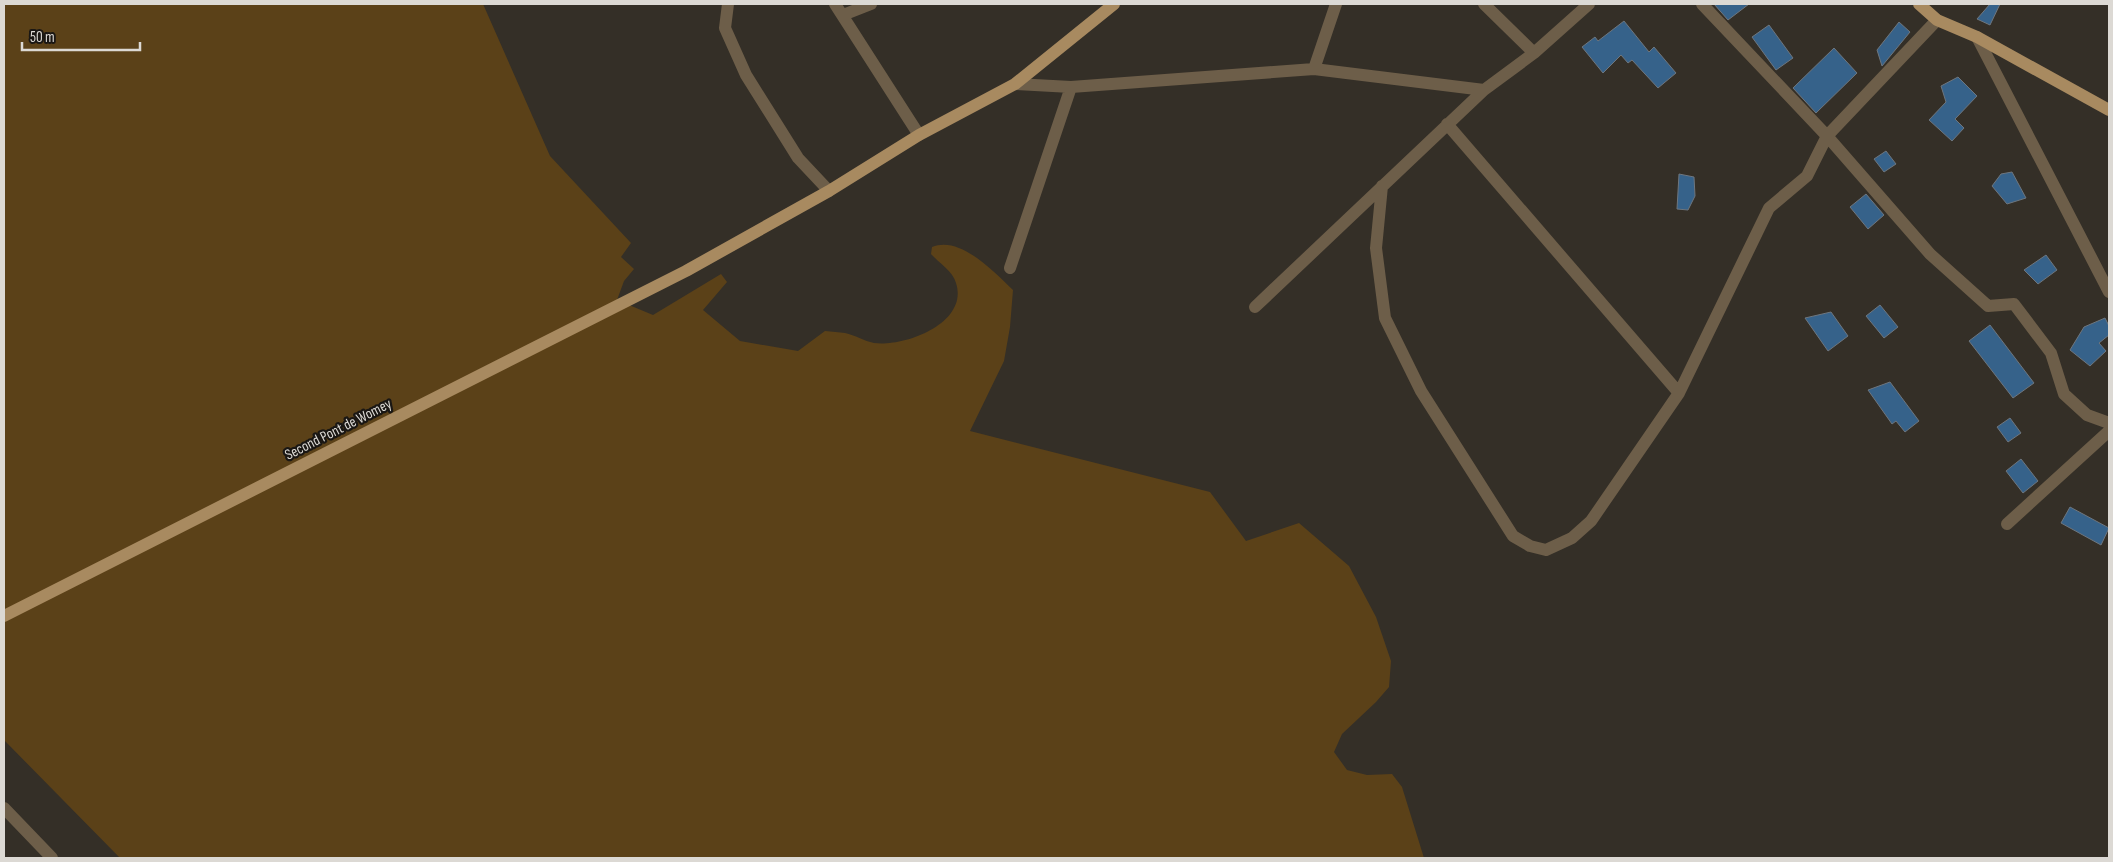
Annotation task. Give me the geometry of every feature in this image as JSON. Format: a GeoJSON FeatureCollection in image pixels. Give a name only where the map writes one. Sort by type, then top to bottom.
{"type":"FeatureCollection","features":[{"type":"Feature","properties":{"kind":"main road","name":"Second Pont de Womey"},"geometry":{"type":"LineString","coordinates":[[4,616],[686,271],[829,191],[919,135],[1015,84],[1114,4]]}},
{"type":"Feature","properties":{"kind":"main road"},"geometry":{"type":"LineString","coordinates":[[1919,4],[1937,20],[1978,37],[2109,110]]}},
{"type":"Feature","properties":{"kind":"street"},"geometry":{"type":"LineString","coordinates":[[728,4],[725,28],[746,75],[798,158],[829,191]]}},
{"type":"Feature","properties":{"kind":"street"},"geometry":{"type":"LineString","coordinates":[[835,4],[919,135]]}},
{"type":"Feature","properties":{"kind":"street"},"geometry":{"type":"LineString","coordinates":[[843,15],[872,4]]}},
{"type":"Feature","properties":{"kind":"street"},"geometry":{"type":"LineString","coordinates":[[1314,69],[1336,4]]}},
{"type":"Feature","properties":{"kind":"street"},"geometry":{"type":"LineString","coordinates":[[1484,4],[1534,53]]}},
{"type":"Feature","properties":{"kind":"street"},"geometry":{"type":"LineString","coordinates":[[1255,307],[1484,90],[1534,53],[1589,4]]}},
{"type":"Feature","properties":{"kind":"street"},"geometry":{"type":"LineString","coordinates":[[1702,4],[1827,136],[1930,254],[1988,306],[2014,304],[2051,353],[2064,394],[2086,415],[2109,423]]}},
{"type":"Feature","properties":{"kind":"street"},"geometry":{"type":"LineString","coordinates":[[1382,186],[1376,248],[1385,318],[1421,391],[1513,536],[1530,546],[1546,550],[1572,538],[1591,521],[1679,392],[1769,208],[1807,176],[1827,136],[1937,20]]}},
{"type":"Feature","properties":{"kind":"street"},"geometry":{"type":"LineString","coordinates":[[1978,37],[2109,292]]}},
{"type":"Feature","properties":{"kind":"street"},"geometry":{"type":"LineString","coordinates":[[1015,84],[1071,87],[1314,69],[1484,90]]}},
{"type":"Feature","properties":{"kind":"street"},"geometry":{"type":"LineString","coordinates":[[1010,268],[1071,87]]}},
{"type":"Feature","properties":{"kind":"street"},"geometry":{"type":"LineString","coordinates":[[1447,124],[1679,392]]}},
{"type":"Feature","properties":{"kind":"street"},"geometry":{"type":"LineString","coordinates":[[2007,524],[2109,431]]}},
{"type":"Feature","properties":{"kind":"street"},"geometry":{"type":"LineString","coordinates":[[4,808],[52,858]]}},
{"type":"Feature","properties":{"kind":"shaded area"},"geometry":{"type":"Polygon","coordinates":[[[4,4],[483,4],[550,156],[631,243],[621,257],[634,269],[624,281],[617,300],[653,315],[721,274],[727,282],[703,310],[740,341],[798,351],[825,331],[845,333],[874,343],[902,341],[917,336],[932,330],[944,321],[953,310],[957,297],[954,279],[949,271],[931,254],[932,247],[954,246],[976,257],[1013,290],[1010,327],[1004,361],[970,431],[1210,492],[1246,541],[1299,523],[1349,566],[1376,617],[1391,661],[1389,687],[1342,734],[1334,752],[1347,770],[1367,775],[1392,774],[1402,787],[1424,858],[120,858],[4,740],[4,4]]]}},
{"type":"Feature","properties":{"kind":"building"},"geometry":{"type":"Polygon","coordinates":[[[1714,4],[1749,4],[1728,20],[1714,4]]]}},
{"type":"Feature","properties":{"kind":"building"},"geometry":{"type":"Polygon","coordinates":[[[1990,4],[2000,4],[1990,25],[1977,19],[1990,4]]]}},
{"type":"Feature","properties":{"kind":"building"},"geometry":{"type":"Polygon","coordinates":[[[1624,21],[1649,52],[1654,47],[1676,73],[1658,88],[1632,60],[1628,63],[1621,55],[1603,73],[1582,47],[1595,37],[1598,41],[1624,21]]]}},
{"type":"Feature","properties":{"kind":"building"},"geometry":{"type":"Polygon","coordinates":[[[1899,22],[1910,32],[1882,66],[1877,50],[1899,22]]]}},
{"type":"Feature","properties":{"kind":"building"},"geometry":{"type":"Polygon","coordinates":[[[1769,25],[1793,58],[1776,70],[1752,37],[1769,25]]]}},
{"type":"Feature","properties":{"kind":"building"},"geometry":{"type":"Polygon","coordinates":[[[1834,48],[1857,73],[1816,113],[1793,88],[1834,48]]]}},
{"type":"Feature","properties":{"kind":"building"},"geometry":{"type":"Polygon","coordinates":[[[1958,77],[1977,96],[1955,119],[1964,128],[1952,141],[1929,120],[1946,102],[1941,86],[1958,77]]]}},
{"type":"Feature","properties":{"kind":"building"},"geometry":{"type":"Polygon","coordinates":[[[1886,151],[1896,164],[1884,172],[1874,159],[1886,151]]]}},
{"type":"Feature","properties":{"kind":"building"},"geometry":{"type":"Polygon","coordinates":[[[2012,172],[2026,198],[2007,204],[1992,186],[2001,174],[2012,172]]]}},
{"type":"Feature","properties":{"kind":"building"},"geometry":{"type":"Polygon","coordinates":[[[1679,174],[1694,177],[1695,196],[1688,210],[1677,209],[1679,174]]]}},
{"type":"Feature","properties":{"kind":"building"},"geometry":{"type":"Polygon","coordinates":[[[1866,194],[1884,215],[1868,229],[1850,207],[1866,194]]]}},
{"type":"Feature","properties":{"kind":"building"},"geometry":{"type":"Polygon","coordinates":[[[2046,255],[2057,270],[2038,284],[2024,270],[2046,255]]]}},
{"type":"Feature","properties":{"kind":"building"},"geometry":{"type":"Polygon","coordinates":[[[1880,305],[1898,327],[1884,338],[1866,316],[1880,305]]]}},
{"type":"Feature","properties":{"kind":"building"},"geometry":{"type":"Polygon","coordinates":[[[1831,312],[1848,336],[1828,351],[1805,318],[1831,312]]]}},
{"type":"Feature","properties":{"kind":"building"},"geometry":{"type":"Polygon","coordinates":[[[2105,318],[2109,326],[2109,335],[2099,343],[2106,351],[2090,366],[2070,350],[2084,327],[2105,318]]]}},
{"type":"Feature","properties":{"kind":"building"},"geometry":{"type":"Polygon","coordinates":[[[1990,325],[2034,383],[2013,398],[1969,341],[1990,325]]]}},
{"type":"Feature","properties":{"kind":"building"},"geometry":{"type":"Polygon","coordinates":[[[1890,382],[1919,421],[1905,432],[1896,421],[1892,424],[1868,390],[1890,382]]]}},
{"type":"Feature","properties":{"kind":"building"},"geometry":{"type":"Polygon","coordinates":[[[2010,418],[2021,433],[2008,442],[1997,427],[2010,418]]]}},
{"type":"Feature","properties":{"kind":"building"},"geometry":{"type":"Polygon","coordinates":[[[2021,459],[2038,481],[2023,493],[2006,471],[2021,459]]]}},
{"type":"Feature","properties":{"kind":"building"},"geometry":{"type":"Polygon","coordinates":[[[2070,507],[2109,528],[2101,545],[2061,523],[2070,507]]]}}]}
